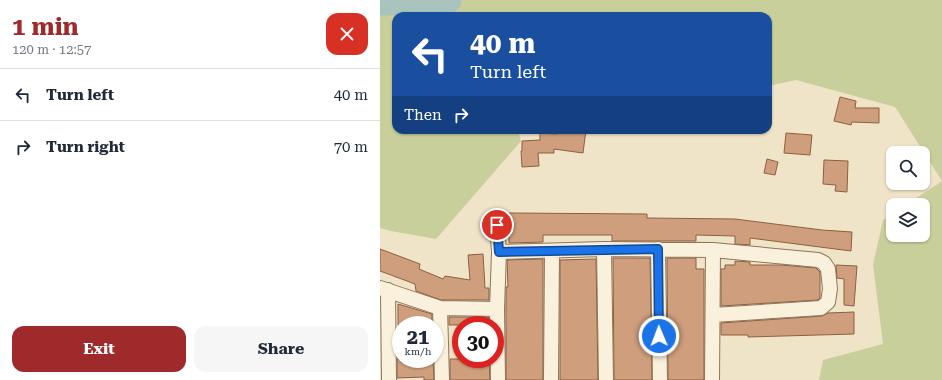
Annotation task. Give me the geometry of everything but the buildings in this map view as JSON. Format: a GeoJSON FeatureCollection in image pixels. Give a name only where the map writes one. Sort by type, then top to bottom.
{"type":"FeatureCollection","features":[{"type":"Feature","properties":{"kind":"street"},"geometry":{"type":"LineString","coordinates":[[497,225],[499,252],[497,309],[498,380]]}},
{"type":"Feature","properties":{"kind":"street"},"geometry":{"type":"LineString","coordinates":[[499,252],[604,249],[713,250],[818,260],[824,263],[828,269],[830,289],[828,302],[821,308],[713,315]]}},
{"type":"Feature","properties":{"kind":"street"},"geometry":{"type":"LineString","coordinates":[[604,249],[606,380]]}},
{"type":"Feature","properties":{"kind":"street"},"geometry":{"type":"LineString","coordinates":[[658,249],[660,380]]}},
{"type":"Feature","properties":{"kind":"street"},"geometry":{"type":"LineString","coordinates":[[712,380],[713,250]]}},
{"type":"Feature","properties":{"kind":"street"},"geometry":{"type":"LineString","coordinates":[[551,380],[552,251]]}},
{"type":"Feature","properties":{"kind":"street"},"geometry":{"type":"LineString","coordinates":[[389,380],[384,289],[440,308],[497,309]]}},
{"type":"Feature","properties":{"kind":"street"},"geometry":{"type":"LineString","coordinates":[[440,308],[442,380]]}},
{"type":"Feature","properties":{"kind":"green space"},"geometry":{"type":"Polygon","coordinates":[[[380,0],[942,0],[942,181],[930,162],[930,146],[920,146],[895,107],[796,80],[772,85],[772,12],[392,12],[392,134],[519,134],[521,141],[436,239],[380,228],[380,0]]]}},
{"type":"Feature","properties":{"kind":"green space"},"geometry":{"type":"Polygon","coordinates":[[[942,181],[942,380],[819,380],[823,360],[883,344],[873,265],[883,220],[886,218],[886,242],[930,242],[930,198],[916,198],[942,181]]]}},
{"type":"Feature","properties":{"kind":"waterway"},"geometry":{"type":"LineString","coordinates":[[380,2],[448,0]]}},
{"type":"Feature","properties":{"kind":"route"},"geometry":{"type":"LineString","coordinates":[[497,225],[499,252],[658,249],[659,336]]}}]}
